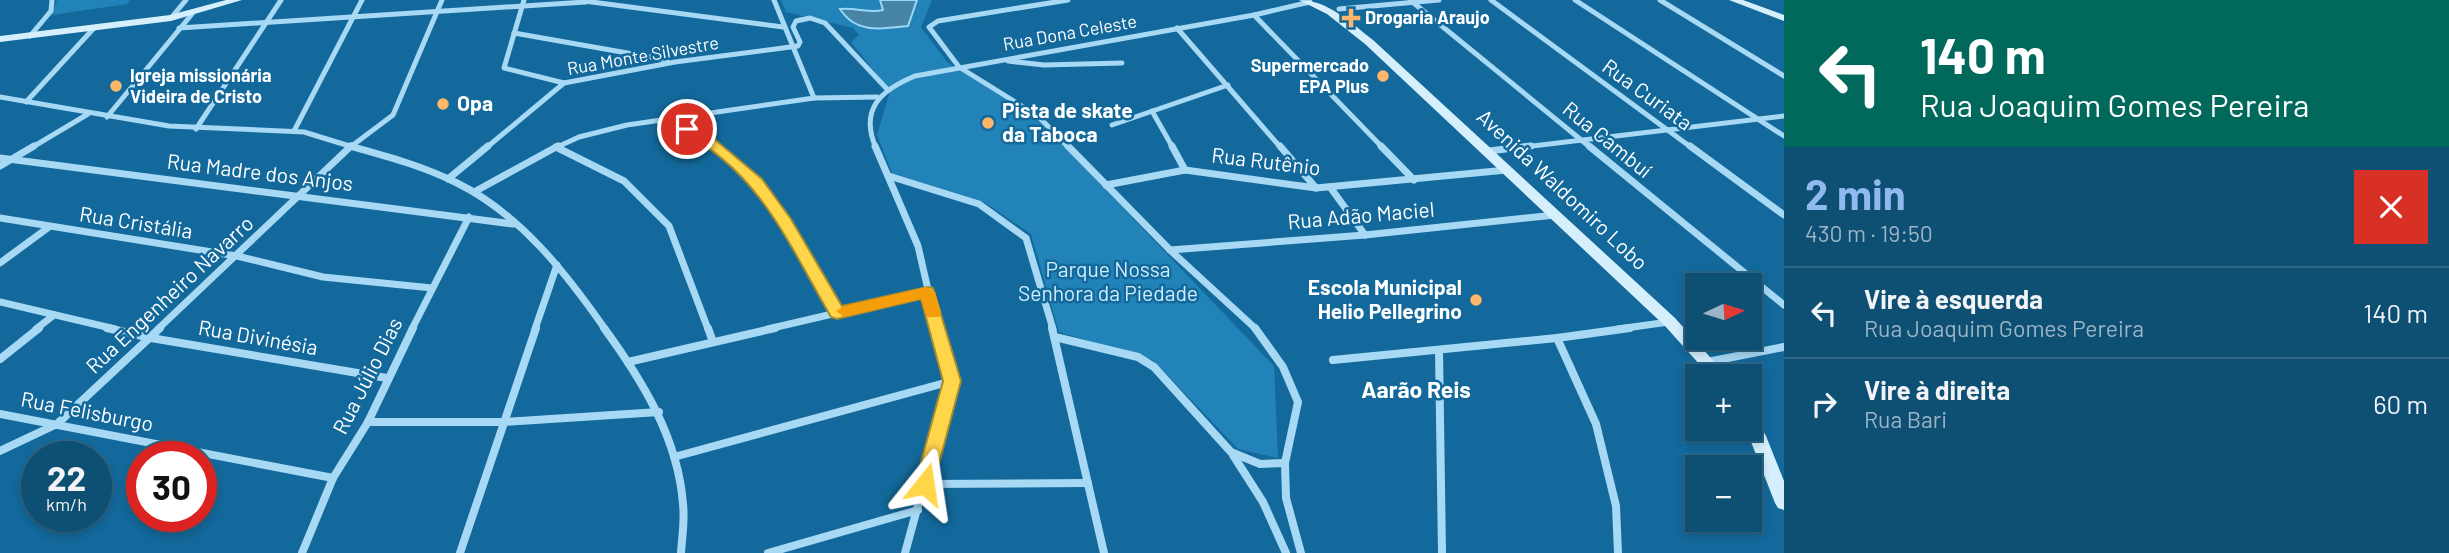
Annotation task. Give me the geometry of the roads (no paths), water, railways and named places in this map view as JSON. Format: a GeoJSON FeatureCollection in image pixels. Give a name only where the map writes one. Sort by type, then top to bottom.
{"type":"FeatureCollection","features":[{"type":"Feature","properties":{"kind":"main road"},"geometry":{"type":"LineString","coordinates":[[0,41],[171,18],[237,0]]}},
{"type":"Feature","properties":{"kind":"main road"},"geometry":{"type":"LineString","coordinates":[[1734,0],[1784,18]]}},
{"type":"Feature","properties":{"kind":"main road"},"geometry":{"type":"LineString","coordinates":[[1756,0],[1784,10]]}},
{"type":"Feature","properties":{"kind":"main road","name":"Avenida Waldomiro Lobo"},"geometry":{"type":"LineString","coordinates":[[1311,1],[1339,9],[1364,32],[1369,42]]}},
{"type":"Feature","properties":{"kind":"main road","name":"Avenida Waldomiro Lobo"},"geometry":{"type":"LineString","coordinates":[[1311,1],[1369,42],[1489,151],[1670,322],[1707,362]]}},
{"type":"Feature","properties":{"kind":"main road"},"geometry":{"type":"LineString","coordinates":[[1760,441],[1784,503]]}},
{"type":"Feature","properties":{"kind":"street"},"geometry":{"type":"LineString","coordinates":[[30,36],[51,10],[52,0]]}},
{"type":"Feature","properties":{"kind":"street"},"geometry":{"type":"LineString","coordinates":[[171,18],[186,0]]}},
{"type":"Feature","properties":{"kind":"street"},"geometry":{"type":"LineString","coordinates":[[196,129],[281,0]]}},
{"type":"Feature","properties":{"kind":"street"},"geometry":{"type":"LineString","coordinates":[[294,131],[362,0]]}},
{"type":"Feature","properties":{"kind":"street","name":"Rua Engenheiro Navarro"},"geometry":{"type":"LineString","coordinates":[[0,451],[57,424],[351,146],[393,115],[442,0]]}},
{"type":"Feature","properties":{"kind":"street"},"geometry":{"type":"LineString","coordinates":[[524,0],[504,68],[564,83]]}},
{"type":"Feature","properties":{"kind":"street"},"geometry":{"type":"LineString","coordinates":[[576,0],[783,27]]}},
{"type":"Feature","properties":{"kind":"street"},"geometry":{"type":"LineString","coordinates":[[775,0],[783,27],[814,98]]}},
{"type":"Feature","properties":{"kind":"street"},"geometry":{"type":"LineString","coordinates":[[1068,0],[938,21],[929,27],[959,67],[1038,116],[1170,250],[1254,326],[1283,367],[1298,402],[1285,464],[1286,498],[1301,553]]}},
{"type":"Feature","properties":{"kind":"street"},"geometry":{"type":"LineString","coordinates":[[1339,9],[1438,0]]}},
{"type":"Feature","properties":{"kind":"street","name":"Rua Curiata"},"geometry":{"type":"LineString","coordinates":[[1492,0],[1784,215]]}},
{"type":"Feature","properties":{"kind":"street"},"geometry":{"type":"LineString","coordinates":[[1575,0],[1784,136]]}},
{"type":"Feature","properties":{"kind":"street"},"geometry":{"type":"LineString","coordinates":[[1660,0],[1784,76]]}},
{"type":"Feature","properties":{"kind":"street","name":"Rua Dona Celeste"},"geometry":{"type":"LineString","coordinates":[[886,88],[915,76],[1254,15],[1311,1]]}},
{"type":"Feature","properties":{"kind":"street","name":"Rua Cambuí"},"geometry":{"type":"LineString","coordinates":[[1411,1],[1579,141],[1784,305]]}},
{"type":"Feature","properties":{"kind":"street"},"geometry":{"type":"LineString","coordinates":[[179,28],[586,2]]}},
{"type":"Feature","properties":{"kind":"street"},"geometry":{"type":"LineString","coordinates":[[107,117],[192,14]]}},
{"type":"Feature","properties":{"kind":"street"},"geometry":{"type":"LineString","coordinates":[[1254,15],[1414,180]]}},
{"type":"Feature","properties":{"kind":"street"},"geometry":{"type":"LineString","coordinates":[[792,47],[800,44],[793,27],[799,19],[821,21],[831,28],[886,88],[877,97],[870,114],[870,134],[918,246],[927,292],[952,381],[905,553]]}},
{"type":"Feature","properties":{"kind":"street"},"geometry":{"type":"LineString","coordinates":[[26,102],[94,28]]}},
{"type":"Feature","properties":{"kind":"street"},"geometry":{"type":"LineString","coordinates":[[1177,28],[1316,188]]}},
{"type":"Feature","properties":{"kind":"street"},"geometry":{"type":"LineString","coordinates":[[514,33],[675,62]]}},
{"type":"Feature","properties":{"kind":"street","name":"Rua Monte Silvestre"},"geometry":{"type":"LineString","coordinates":[[448,179],[564,83],[675,62],[792,47]]}},
{"type":"Feature","properties":{"kind":"street"},"geometry":{"type":"LineString","coordinates":[[997,60],[1044,65],[1122,63]]}},
{"type":"Feature","properties":{"kind":"street"},"geometry":{"type":"LineString","coordinates":[[1112,125],[1228,85]]}},
{"type":"Feature","properties":{"kind":"street"},"geometry":{"type":"LineString","coordinates":[[0,97],[107,117],[196,129],[294,131],[320,135],[448,179],[474,192],[515,224],[576,286],[659,412],[674,457],[683,500],[681,553]]}},
{"type":"Feature","properties":{"kind":"street"},"geometry":{"type":"LineString","coordinates":[[474,192],[555,147],[579,137],[666,118],[814,98],[877,97]]}},
{"type":"Feature","properties":{"kind":"street"},"geometry":{"type":"LineString","coordinates":[[1152,111],[1185,170]]}},
{"type":"Feature","properties":{"kind":"street"},"geometry":{"type":"LineString","coordinates":[[0,166],[89,114]]}},
{"type":"Feature","properties":{"kind":"street"},"geometry":{"type":"LineString","coordinates":[[1489,151],[1784,116]]}},
{"type":"Feature","properties":{"kind":"street"},"geometry":{"type":"LineString","coordinates":[[666,118],[707,140],[757,182],[783,219],[837,313]]}},
{"type":"Feature","properties":{"kind":"street"},"geometry":{"type":"LineString","coordinates":[[555,147],[624,181],[669,226],[713,342]]}},
{"type":"Feature","properties":{"kind":"street","name":"Rua Madre dos Anjos"},"geometry":{"type":"LineString","coordinates":[[0,158],[515,224]]}},
{"type":"Feature","properties":{"kind":"street","name":"Rua Rutênio"},"geometry":{"type":"LineString","coordinates":[[1105,185],[1185,170],[1316,188],[1508,169]]}},
{"type":"Feature","properties":{"kind":"street"},"geometry":{"type":"LineString","coordinates":[[889,176],[979,204],[1026,238],[1055,337],[1104,553]]}},
{"type":"Feature","properties":{"kind":"street"},"geometry":{"type":"LineString","coordinates":[[1330,187],[1365,235]]}},
{"type":"Feature","properties":{"kind":"street","name":"Rua Adão Maciel"},"geometry":{"type":"LineString","coordinates":[[1170,250],[1365,235],[1555,215]]}},
{"type":"Feature","properties":{"kind":"street","name":"Rua Júlio Dias"},"geometry":{"type":"LineString","coordinates":[[302,553],[333,478],[368,422],[387,377],[469,217]]}},
{"type":"Feature","properties":{"kind":"street","name":"Rua Cristália"},"geometry":{"type":"LineString","coordinates":[[0,218],[237,256],[323,277],[432,288]]}},
{"type":"Feature","properties":{"kind":"street"},"geometry":{"type":"LineString","coordinates":[[0,263],[49,227]]}},
{"type":"Feature","properties":{"kind":"street"},"geometry":{"type":"LineString","coordinates":[[460,553],[557,264]]}},
{"type":"Feature","properties":{"kind":"street"},"geometry":{"type":"LineString","coordinates":[[628,362],[927,292]]}},
{"type":"Feature","properties":{"kind":"street","name":"Rua Divinésia"},"geometry":{"type":"LineString","coordinates":[[0,302],[151,338],[387,377]]}},
{"type":"Feature","properties":{"kind":"street"},"geometry":{"type":"LineString","coordinates":[[0,359],[54,315]]}},
{"type":"Feature","properties":{"kind":"street"},"geometry":{"type":"LineString","coordinates":[[1333,360],[1557,338],[1670,322]]}},
{"type":"Feature","properties":{"kind":"street"},"geometry":{"type":"LineString","coordinates":[[1055,337],[1138,357],[1154,367],[1231,452],[1265,506],[1286,553]]}},
{"type":"Feature","properties":{"kind":"street"},"geometry":{"type":"LineString","coordinates":[[1557,338],[1596,424],[1616,506],[1618,553]]}},
{"type":"Feature","properties":{"kind":"street"},"geometry":{"type":"LineString","coordinates":[[1707,362],[1784,346]]}},
{"type":"Feature","properties":{"kind":"street"},"geometry":{"type":"LineString","coordinates":[[1439,350],[1442,553]]}},
{"type":"Feature","properties":{"kind":"street"},"geometry":{"type":"LineString","coordinates":[[674,457],[952,381]]}},
{"type":"Feature","properties":{"kind":"street"},"geometry":{"type":"LineString","coordinates":[[368,422],[504,422],[659,412]]}},
{"type":"Feature","properties":{"kind":"street","name":"Rua Felisburgo"},"geometry":{"type":"LineString","coordinates":[[0,414],[333,478]]}},
{"type":"Feature","properties":{"kind":"street"},"geometry":{"type":"LineString","coordinates":[[1231,452],[1250,461],[1270,465],[1285,464]]}},
{"type":"Feature","properties":{"kind":"street"},"geometry":{"type":"LineString","coordinates":[[1241,467],[1250,461]]}},
{"type":"Feature","properties":{"kind":"street"},"geometry":{"type":"LineString","coordinates":[[925,484],[1088,483]]}},
{"type":"Feature","properties":{"kind":"street"},"geometry":{"type":"LineString","coordinates":[[768,553],[918,510]]}},
{"type":"Feature","properties":{"kind":"place","name":"Drogaria Araujo"},"geometry":{"type":"Point","coordinates":[1351,18]}},
{"type":"Feature","properties":{"kind":"place","name":"Supermercado EPA Plus"},"geometry":{"type":"Point","coordinates":[1383,76]}},
{"type":"Feature","properties":{"kind":"place","name":"Igreja missionária Videira de Cristo"},"geometry":{"type":"Point","coordinates":[116,86]}},
{"type":"Feature","properties":{"kind":"place","name":"Opa"},"geometry":{"type":"Point","coordinates":[443,104]}},
{"type":"Feature","properties":{"kind":"place","name":"Pista de skate da Taboca"},"geometry":{"type":"Point","coordinates":[988,123]}},
{"type":"Feature","properties":{"kind":"place","name":"Escola Municipal Helio Pellegrino"},"geometry":{"type":"Point","coordinates":[1476,300]}},
{"type":"Feature","properties":{"kind":"district","name":"Aarão Reis"},"geometry":{"type":"Point","coordinates":[1416,390]}},
{"type":"Feature","properties":{"kind":"park label","name":"Parque Nossa Senhora da Piedade"},"geometry":{"type":"Point","coordinates":[1108,282]}}]}
